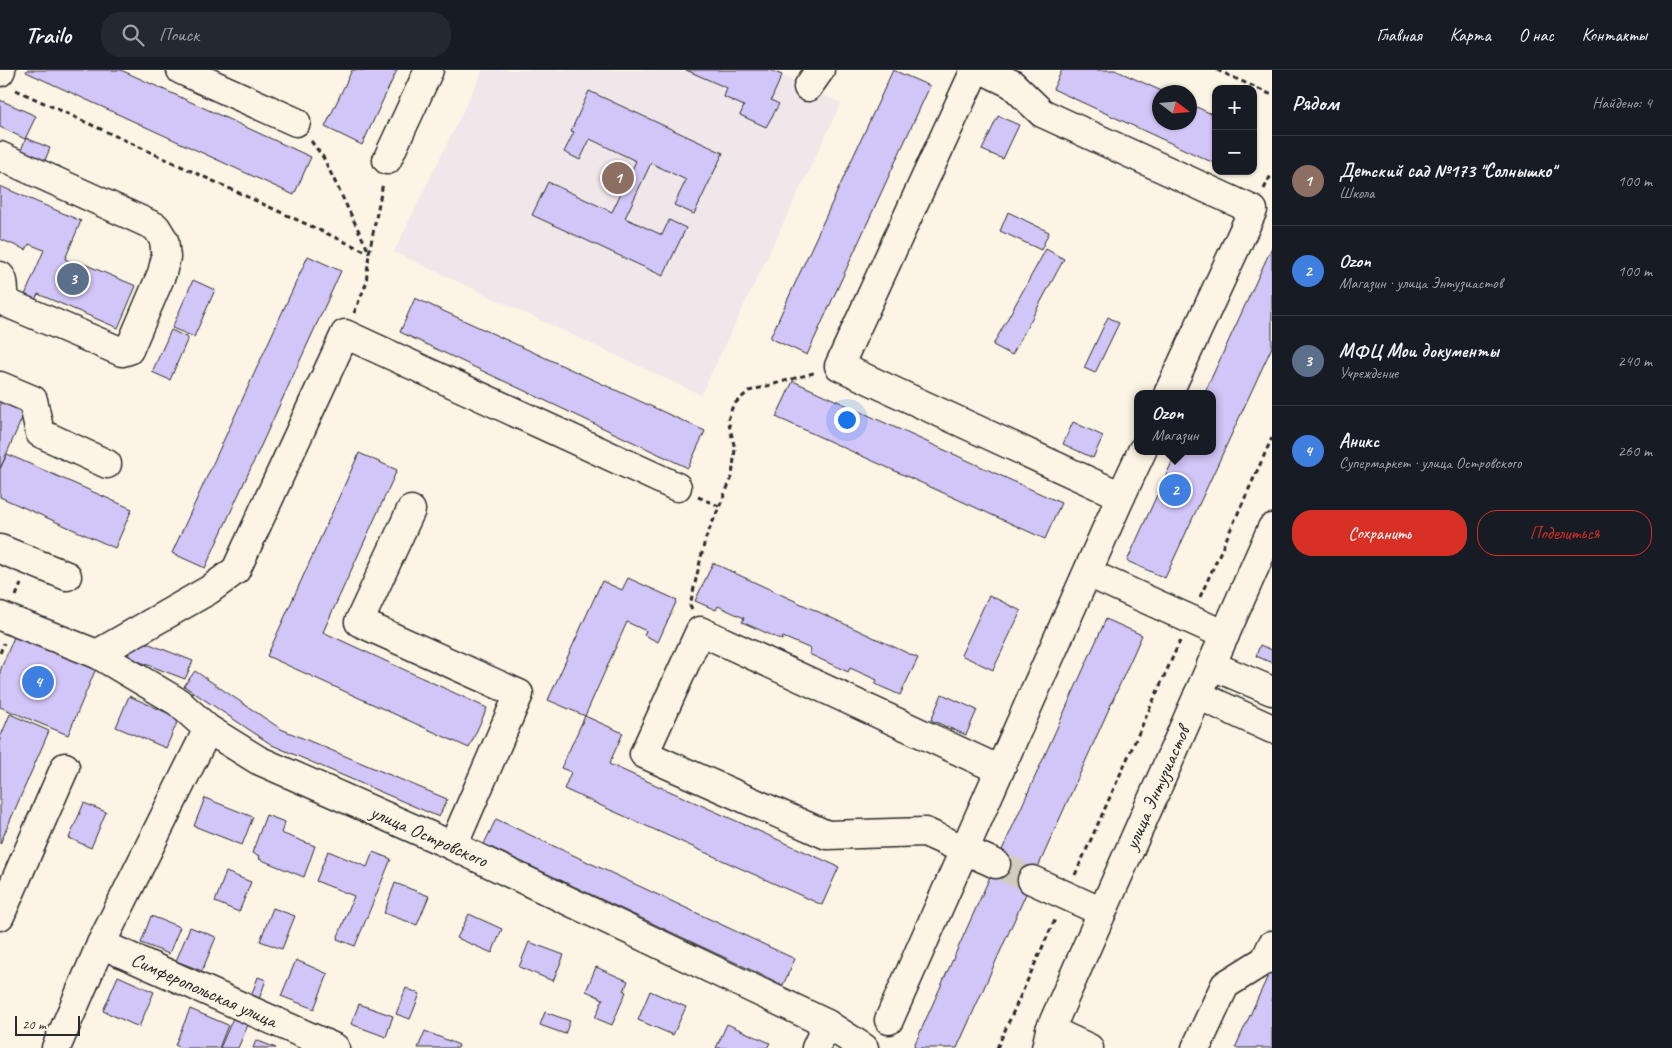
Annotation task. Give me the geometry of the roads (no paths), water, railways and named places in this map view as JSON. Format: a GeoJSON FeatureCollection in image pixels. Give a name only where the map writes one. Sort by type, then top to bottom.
{"type":"FeatureCollection","features":[{"type":"Feature","properties":{"kind":"street"},"geometry":{"type":"LineString","coordinates":[[182,70],[296,122]]}},
{"type":"Feature","properties":{"kind":"street"},"geometry":{"type":"LineString","coordinates":[[387,160],[428,70]]}},
{"type":"Feature","properties":{"kind":"street"},"geometry":{"type":"LineString","coordinates":[[975,70],[839,366],[1121,496]]}},
{"type":"Feature","properties":{"kind":"street"},"geometry":{"type":"LineString","coordinates":[[983,70],[1012,84],[1042,113],[1253,210],[1170,390]]}},
{"type":"Feature","properties":{"kind":"street"},"geometry":{"type":"LineString","coordinates":[[0,156],[156,227],[164,240],[166,257],[162,273],[129,350],[126,352],[122,352],[7,303],[4,299],[3,279],[0,276]]}},
{"type":"Feature","properties":{"kind":"street"},"geometry":{"type":"LineString","coordinates":[[97,654],[209,590],[236,570],[345,334],[677,487]]}},
{"type":"Feature","properties":{"kind":"street"},"geometry":{"type":"LineString","coordinates":[[0,386],[33,400],[40,433],[107,464]]}},
{"type":"Feature","properties":{"kind":"street"},"geometry":{"type":"LineString","coordinates":[[889,1020],[1140,455]]}},
{"type":"Feature","properties":{"kind":"street"},"geometry":{"type":"LineString","coordinates":[[411,510],[359,622],[519,694],[453,846]]}},
{"type":"Feature","properties":{"kind":"street","name":"улица Энтузиастов"},"geometry":{"type":"LineString","coordinates":[[1048,1039],[1102,912],[1272,528]]}},
{"type":"Feature","properties":{"kind":"street"},"geometry":{"type":"LineString","coordinates":[[0,548],[67,576]]}},
{"type":"Feature","properties":{"kind":"street"},"geometry":{"type":"LineString","coordinates":[[1088,573],[1224,634]]}},
{"type":"Feature","properties":{"kind":"street","name":"улица Островского"},"geometry":{"type":"LineString","coordinates":[[0,616],[97,654],[178,702],[208,729],[258,760],[453,846],[821,1036],[864,1048]]}},
{"type":"Feature","properties":{"kind":"street"},"geometry":{"type":"LineString","coordinates":[[996,864],[925,832],[826,835],[644,754],[700,631],[1000,770]]}},
{"type":"Feature","properties":{"kind":"street"},"geometry":{"type":"LineString","coordinates":[[1211,664],[1272,691]]}},
{"type":"Feature","properties":{"kind":"street"},"geometry":{"type":"LineString","coordinates":[[1198,695],[1272,729]]}},
{"type":"Feature","properties":{"kind":"street"},"geometry":{"type":"LineString","coordinates":[[56,1048],[101,944],[208,729]]}},
{"type":"Feature","properties":{"kind":"street"},"geometry":{"type":"LineString","coordinates":[[0,916],[65,767]]}},
{"type":"Feature","properties":{"kind":"street"},"geometry":{"type":"LineString","coordinates":[[1032,880],[1102,912]]}},
{"type":"Feature","properties":{"kind":"street","name":"Симферопольская улица"},"geometry":{"type":"LineString","coordinates":[[101,944],[335,1048]]}},
{"type":"Feature","properties":{"kind":"street"},"geometry":{"type":"LineString","coordinates":[[1196,1048],[1225,984],[1265,960],[1272,945]]}},
{"type":"Feature","properties":{"kind":"street"},"geometry":{"type":"LineString","coordinates":[[1048,1039],[1089,1048]]}},
{"type":"Feature","properties":{"kind":"tunnel"},"geometry":{"type":"LineString","coordinates":[[996,864],[1032,880]]}},
{"type":"Feature","properties":{"kind":"place","name":"Детский сад №173 \"Солнышко\""},"geometry":{"type":"Point","coordinates":[618,178]}},
{"type":"Feature","properties":{"kind":"place","name":"МФЦ Мои документы"},"geometry":{"type":"Point","coordinates":[73,279]}},
{"type":"Feature","properties":{"kind":"place","name":"Ozon"},"geometry":{"type":"Point","coordinates":[1175,490]}},
{"type":"Feature","properties":{"kind":"place","name":"Аникс"},"geometry":{"type":"Point","coordinates":[38,682]}}]}
